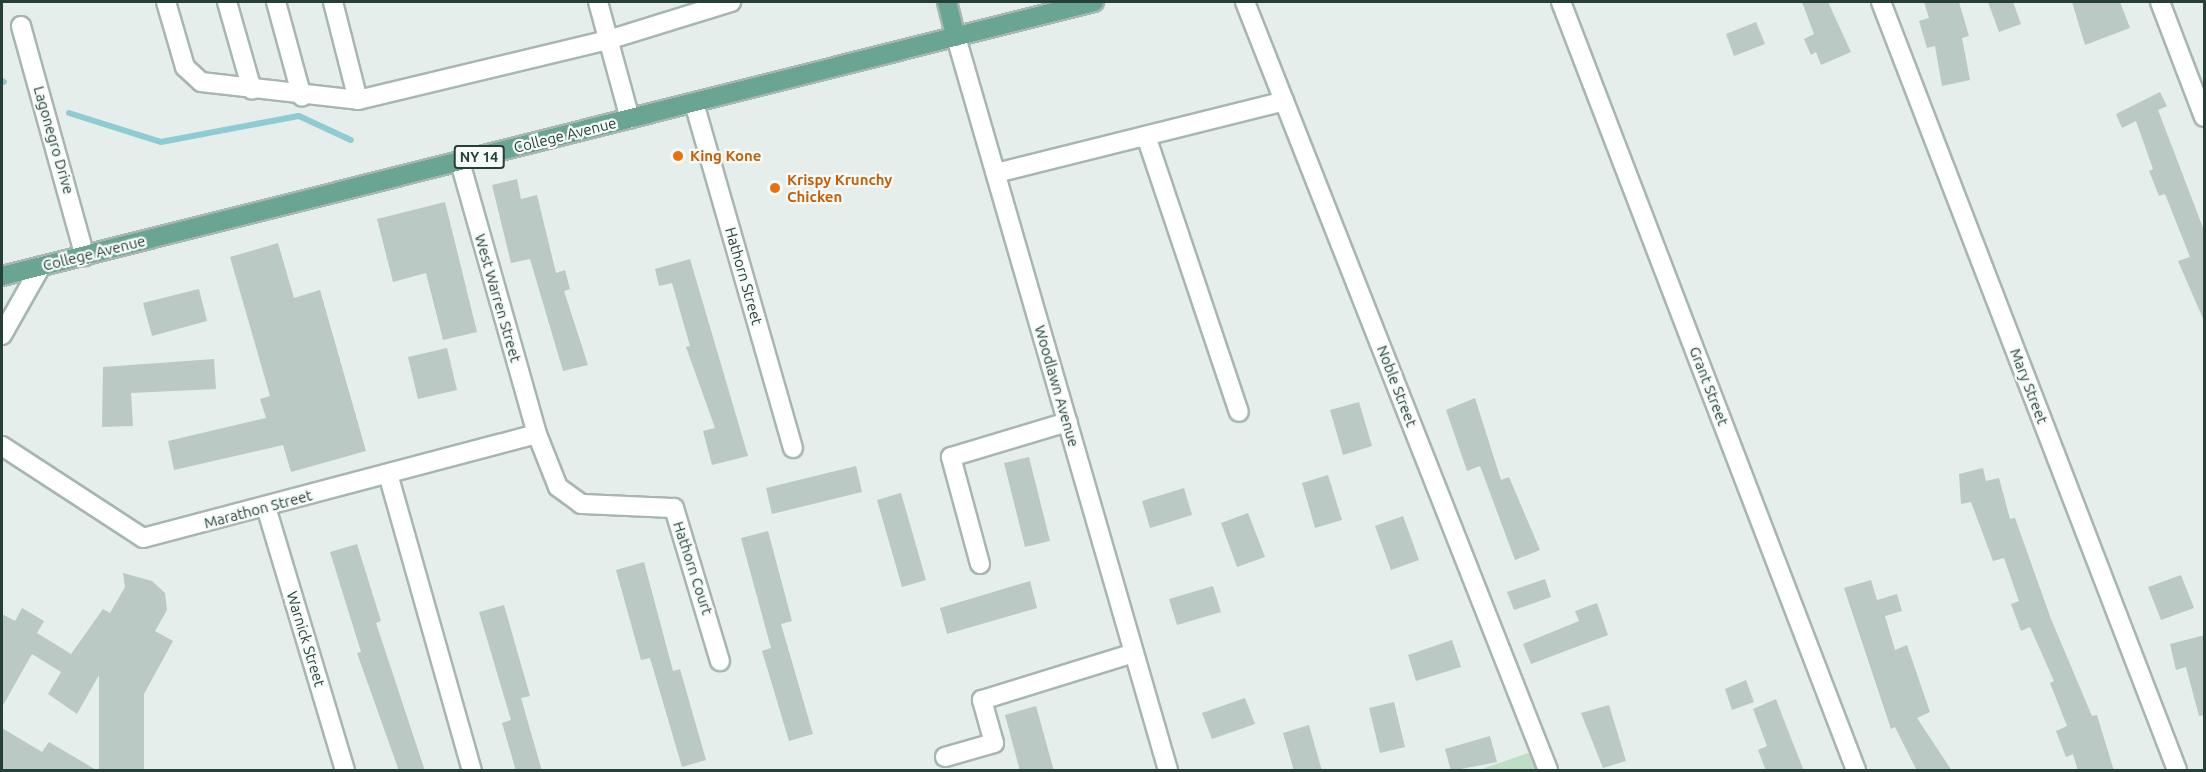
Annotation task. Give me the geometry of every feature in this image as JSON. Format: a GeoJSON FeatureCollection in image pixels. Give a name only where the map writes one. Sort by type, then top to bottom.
{"type":"FeatureCollection","features":[{"type":"Feature","properties":{"kind":"main road","name":"Woodlawn Avenue"},"geometry":{"type":"LineString","coordinates":[[947,2],[956,37]]}},
{"type":"Feature","properties":{"kind":"main road","name":"College Avenue"},"geometry":{"type":"LineString","coordinates":[[2,276],[1094,2]]}},
{"type":"Feature","properties":{"kind":"street"},"geometry":{"type":"LineString","coordinates":[[166,2],[191,74],[201,82],[302,97],[358,100],[608,40],[730,2]]}},
{"type":"Feature","properties":{"kind":"street"},"geometry":{"type":"LineString","coordinates":[[226,2],[252,90]]}},
{"type":"Feature","properties":{"kind":"street"},"geometry":{"type":"LineString","coordinates":[[276,2],[302,97]]}},
{"type":"Feature","properties":{"kind":"street"},"geometry":{"type":"LineString","coordinates":[[333,2],[358,100]]}},
{"type":"Feature","properties":{"kind":"street"},"geometry":{"type":"LineString","coordinates":[[598,2],[630,119]]}},
{"type":"Feature","properties":{"kind":"street","name":"Noble Street"},"geometry":{"type":"LineString","coordinates":[[1245,2],[1548,771]]}},
{"type":"Feature","properties":{"kind":"street","name":"Grant Street"},"geometry":{"type":"LineString","coordinates":[[1561,2],[1856,771]]}},
{"type":"Feature","properties":{"kind":"street","name":"Mary Street"},"geometry":{"type":"LineString","coordinates":[[1881,2],[2177,771]]}},
{"type":"Feature","properties":{"kind":"street"},"geometry":{"type":"LineString","coordinates":[[2160,2],[2203,107]]}},
{"type":"Feature","properties":{"kind":"street","name":"Lagonegro Drive"},"geometry":{"type":"LineString","coordinates":[[21,26],[85,256]]}},
{"type":"Feature","properties":{"kind":"street","name":"Woodlawn Avenue"},"geometry":{"type":"LineString","coordinates":[[956,37],[1168,771]]}},
{"type":"Feature","properties":{"kind":"street"},"geometry":{"type":"LineString","coordinates":[[996,173],[1284,101]]}},
{"type":"Feature","properties":{"kind":"street","name":"Hathorn Street"},"geometry":{"type":"LineString","coordinates":[[694,103],[793,448]]}},
{"type":"Feature","properties":{"kind":"street"},"geometry":{"type":"LineString","coordinates":[[1146,136],[1239,411]]}},
{"type":"Feature","properties":{"kind":"street","name":"West Warren Street"},"geometry":{"type":"LineString","coordinates":[[460,162],[537,434]]}},
{"type":"Feature","properties":{"kind":"street"},"geometry":{"type":"LineString","coordinates":[[2,335],[41,266]]}},
{"type":"Feature","properties":{"kind":"street"},"geometry":{"type":"LineString","coordinates":[[980,564],[951,457],[1068,422]]}},
{"type":"Feature","properties":{"kind":"street","name":"Marathon Street"},"geometry":{"type":"LineString","coordinates":[[2,446],[143,538],[537,434]]}},
{"type":"Feature","properties":{"kind":"street","name":"Hathorn Court"},"geometry":{"type":"LineString","coordinates":[[537,434],[558,487],[580,504],[674,508],[720,661]]}},
{"type":"Feature","properties":{"kind":"street"},"geometry":{"type":"LineString","coordinates":[[388,474],[472,771]]}},
{"type":"Feature","properties":{"kind":"street","name":"Warnick Street"},"geometry":{"type":"LineString","coordinates":[[266,507],[345,771]]}},
{"type":"Feature","properties":{"kind":"street"},"geometry":{"type":"LineString","coordinates":[[945,757],[994,743],[982,700],[1134,653]]}},
{"type":"Feature","properties":{"kind":"green space"},"geometry":{"type":"Polygon","coordinates":[[[1534,751],[1541,770],[1479,770],[1534,751]]]}},
{"type":"Feature","properties":{"kind":"building"},"geometry":{"type":"Polygon","coordinates":[[[1802,2],[1828,2],[1851,52],[1821,65],[1816,52],[1811,55],[1804,39],[1814,34],[1802,2]]]}},
{"type":"Feature","properties":{"kind":"building"},"geometry":{"type":"Polygon","coordinates":[[[1924,2],[1959,2],[1969,36],[1962,38],[1970,80],[1942,86],[1935,46],[1927,48],[1919,21],[1929,18],[1924,2]]]}},
{"type":"Feature","properties":{"kind":"building"},"geometry":{"type":"Polygon","coordinates":[[[1988,2],[2013,2],[2021,24],[1999,32],[1988,2]]]}},
{"type":"Feature","properties":{"kind":"building"},"geometry":{"type":"Polygon","coordinates":[[[2072,2],[2120,2],[2130,28],[2085,45],[2072,2]]]}},
{"type":"Feature","properties":{"kind":"building"},"geometry":{"type":"Polygon","coordinates":[[[1756,22],[1765,44],[1734,56],[1726,34],[1756,22]]]}},
{"type":"Feature","properties":{"kind":"building"},"geometry":{"type":"Polygon","coordinates":[[[2160,92],[2167,106],[2158,110],[2205,233],[2204,321],[2178,261],[2190,257],[2165,194],[2159,196],[2149,171],[2153,169],[2136,121],[2122,128],[2116,114],[2160,92]]]}},
{"type":"Feature","properties":{"kind":"building"},"geometry":{"type":"Polygon","coordinates":[[[517,179],[521,199],[537,195],[556,273],[565,270],[570,289],[564,291],[588,365],[563,371],[530,259],[511,263],[492,185],[517,179]]]}},
{"type":"Feature","properties":{"kind":"building"},"geometry":{"type":"Polygon","coordinates":[[[445,202],[477,332],[443,340],[426,273],[393,282],[377,219],[445,202]]]}},
{"type":"Feature","properties":{"kind":"building"},"geometry":{"type":"Polygon","coordinates":[[[278,243],[294,298],[320,290],[366,451],[291,472],[283,445],[174,470],[168,441],[266,418],[260,399],[270,396],[230,257],[278,243]]]}},
{"type":"Feature","properties":{"kind":"building"},"geometry":{"type":"Polygon","coordinates":[[[690,259],[748,456],[712,465],[703,431],[715,428],[686,347],[690,346],[672,283],[659,286],[655,269],[690,259]]]}},
{"type":"Feature","properties":{"kind":"building"},"geometry":{"type":"Polygon","coordinates":[[[199,289],[207,321],[152,336],[143,303],[199,289]]]}},
{"type":"Feature","properties":{"kind":"building"},"geometry":{"type":"Polygon","coordinates":[[[447,348],[457,390],[418,399],[408,357],[447,348]]]}},
{"type":"Feature","properties":{"kind":"building"},"geometry":{"type":"Polygon","coordinates":[[[214,359],[216,389],[131,393],[133,426],[102,427],[103,367],[214,359]]]}},
{"type":"Feature","properties":{"kind":"building"},"geometry":{"type":"Polygon","coordinates":[[[1475,398],[1501,480],[1509,477],[1540,550],[1515,560],[1480,466],[1467,471],[1446,410],[1475,398]]]}},
{"type":"Feature","properties":{"kind":"building"},"geometry":{"type":"Polygon","coordinates":[[[1359,402],[1372,446],[1343,455],[1330,410],[1359,402]]]}},
{"type":"Feature","properties":{"kind":"building"},"geometry":{"type":"Polygon","coordinates":[[[1029,457],[1050,541],[1025,547],[1004,463],[1029,457]]]}},
{"type":"Feature","properties":{"kind":"building"},"geometry":{"type":"Polygon","coordinates":[[[856,466],[862,492],[772,514],[766,488],[856,466]]]}},
{"type":"Feature","properties":{"kind":"building"},"geometry":{"type":"Polygon","coordinates":[[[1983,468],[1986,481],[1999,478],[2010,519],[2015,518],[2051,619],[2092,716],[2097,715],[2114,771],[2078,771],[2073,754],[2066,757],[2056,731],[2067,726],[2050,683],[2054,681],[2030,627],[2021,631],[2011,604],[2019,601],[2004,558],[1993,561],[1971,502],[1961,504],[1959,474],[1983,468]]]}},
{"type":"Feature","properties":{"kind":"building"},"geometry":{"type":"Polygon","coordinates":[[[1328,475],[1342,520],[1315,528],[1302,483],[1328,475]]]}},
{"type":"Feature","properties":{"kind":"building"},"geometry":{"type":"Polygon","coordinates":[[[1184,488],[1192,515],[1150,528],[1142,501],[1184,488]]]}},
{"type":"Feature","properties":{"kind":"building"},"geometry":{"type":"Polygon","coordinates":[[[901,493],[926,580],[902,587],[877,500],[901,493]]]}},
{"type":"Feature","properties":{"kind":"building"},"geometry":{"type":"Polygon","coordinates":[[[1248,513],[1265,557],[1237,567],[1221,523],[1248,513]]]}},
{"type":"Feature","properties":{"kind":"building"},"geometry":{"type":"Polygon","coordinates":[[[1403,516],[1419,560],[1391,570],[1375,526],[1403,516]]]}},
{"type":"Feature","properties":{"kind":"building"},"geometry":{"type":"Polygon","coordinates":[[[768,531],[792,621],[781,624],[813,734],[789,741],[762,651],[771,648],[741,538],[768,531]]]}},
{"type":"Feature","properties":{"kind":"building"},"geometry":{"type":"Polygon","coordinates":[[[357,544],[381,621],[376,623],[425,771],[399,771],[357,653],[361,652],[330,552],[357,544]]]}},
{"type":"Feature","properties":{"kind":"building"},"geometry":{"type":"Polygon","coordinates":[[[644,562],[673,671],[680,669],[706,760],[682,767],[650,658],[641,660],[616,570],[644,562]]]}},
{"type":"Feature","properties":{"kind":"building"},"geometry":{"type":"Polygon","coordinates":[[[123,573],[152,581],[165,593],[167,610],[155,631],[173,641],[144,694],[144,771],[99,771],[99,675],[77,714],[48,694],[61,672],[32,654],[2,707],[2,614],[15,621],[22,608],[44,621],[37,633],[71,654],[103,609],[110,613],[125,587],[123,573]]]}},
{"type":"Feature","properties":{"kind":"building"},"geometry":{"type":"Polygon","coordinates":[[[2181,575],[2194,608],[2161,620],[2148,587],[2181,575]]]}},
{"type":"Feature","properties":{"kind":"building"},"geometry":{"type":"Polygon","coordinates":[[[1545,579],[1551,597],[1514,610],[1507,592],[1545,579]]]}},
{"type":"Feature","properties":{"kind":"building"},"geometry":{"type":"Polygon","coordinates":[[[1871,580],[1877,600],[1897,594],[1902,611],[1885,616],[1895,650],[1907,645],[1930,712],[1917,718],[1952,771],[1917,771],[1895,727],[1891,729],[1844,588],[1871,580]]]}},
{"type":"Feature","properties":{"kind":"building"},"geometry":{"type":"Polygon","coordinates":[[[1030,581],[1037,608],[947,634],[940,608],[1030,581]]]}},
{"type":"Feature","properties":{"kind":"building"},"geometry":{"type":"Polygon","coordinates":[[[1213,586],[1221,612],[1177,625],[1169,599],[1213,586]]]}},
{"type":"Feature","properties":{"kind":"building"},"geometry":{"type":"Polygon","coordinates":[[[1597,603],[1608,635],[1531,664],[1523,644],[1579,621],[1575,611],[1597,603]]]}},
{"type":"Feature","properties":{"kind":"building"},"geometry":{"type":"Polygon","coordinates":[[[504,605],[530,696],[521,698],[542,771],[516,771],[502,723],[511,720],[479,612],[504,605]]]}},
{"type":"Feature","properties":{"kind":"building"},"geometry":{"type":"Polygon","coordinates":[[[2205,635],[2205,715],[2199,716],[2186,667],[2176,670],[2170,644],[2205,635]]]}},
{"type":"Feature","properties":{"kind":"building"},"geometry":{"type":"Polygon","coordinates":[[[1452,640],[1461,667],[1416,681],[1408,655],[1452,640]]]}},
{"type":"Feature","properties":{"kind":"building"},"geometry":{"type":"Polygon","coordinates":[[[1746,680],[1754,702],[1732,710],[1725,689],[1746,680]]]}},
{"type":"Feature","properties":{"kind":"building"},"geometry":{"type":"Polygon","coordinates":[[[1245,698],[1255,724],[1212,739],[1202,713],[1245,698]]]}},
{"type":"Feature","properties":{"kind":"building"},"geometry":{"type":"Polygon","coordinates":[[[1776,699],[1804,771],[1766,771],[1758,750],[1767,746],[1753,709],[1776,699]]]}},
{"type":"Feature","properties":{"kind":"building"},"geometry":{"type":"Polygon","coordinates":[[[1394,702],[1405,747],[1380,753],[1369,708],[1394,702]]]}},
{"type":"Feature","properties":{"kind":"building"},"geometry":{"type":"Polygon","coordinates":[[[1609,705],[1626,761],[1603,768],[1581,713],[1609,705]]]}},
{"type":"Feature","properties":{"kind":"building"},"geometry":{"type":"Polygon","coordinates":[[[1036,706],[1054,771],[1020,771],[1005,715],[1036,706]]]}},
{"type":"Feature","properties":{"kind":"building"},"geometry":{"type":"Polygon","coordinates":[[[1309,725],[1322,771],[1294,771],[1283,733],[1309,725]]]}},
{"type":"Feature","properties":{"kind":"building"},"geometry":{"type":"Polygon","coordinates":[[[2,728],[42,752],[49,742],[98,771],[2,771],[2,728]]]}},
{"type":"Feature","properties":{"kind":"building"},"geometry":{"type":"Polygon","coordinates":[[[1490,736],[1497,762],[1451,771],[1445,749],[1490,736]]]}},
{"type":"Feature","properties":{"kind":"waterway"},"geometry":{"type":"LineString","coordinates":[[69,113],[161,142],[299,116],[351,140]]}},
{"type":"Feature","properties":{"kind":"place","name":"King Kone"},"geometry":{"type":"Point","coordinates":[678,156]}},
{"type":"Feature","properties":{"kind":"place","name":"Krispy Krunchy Chicken"},"geometry":{"type":"Point","coordinates":[775,188]}}]}
